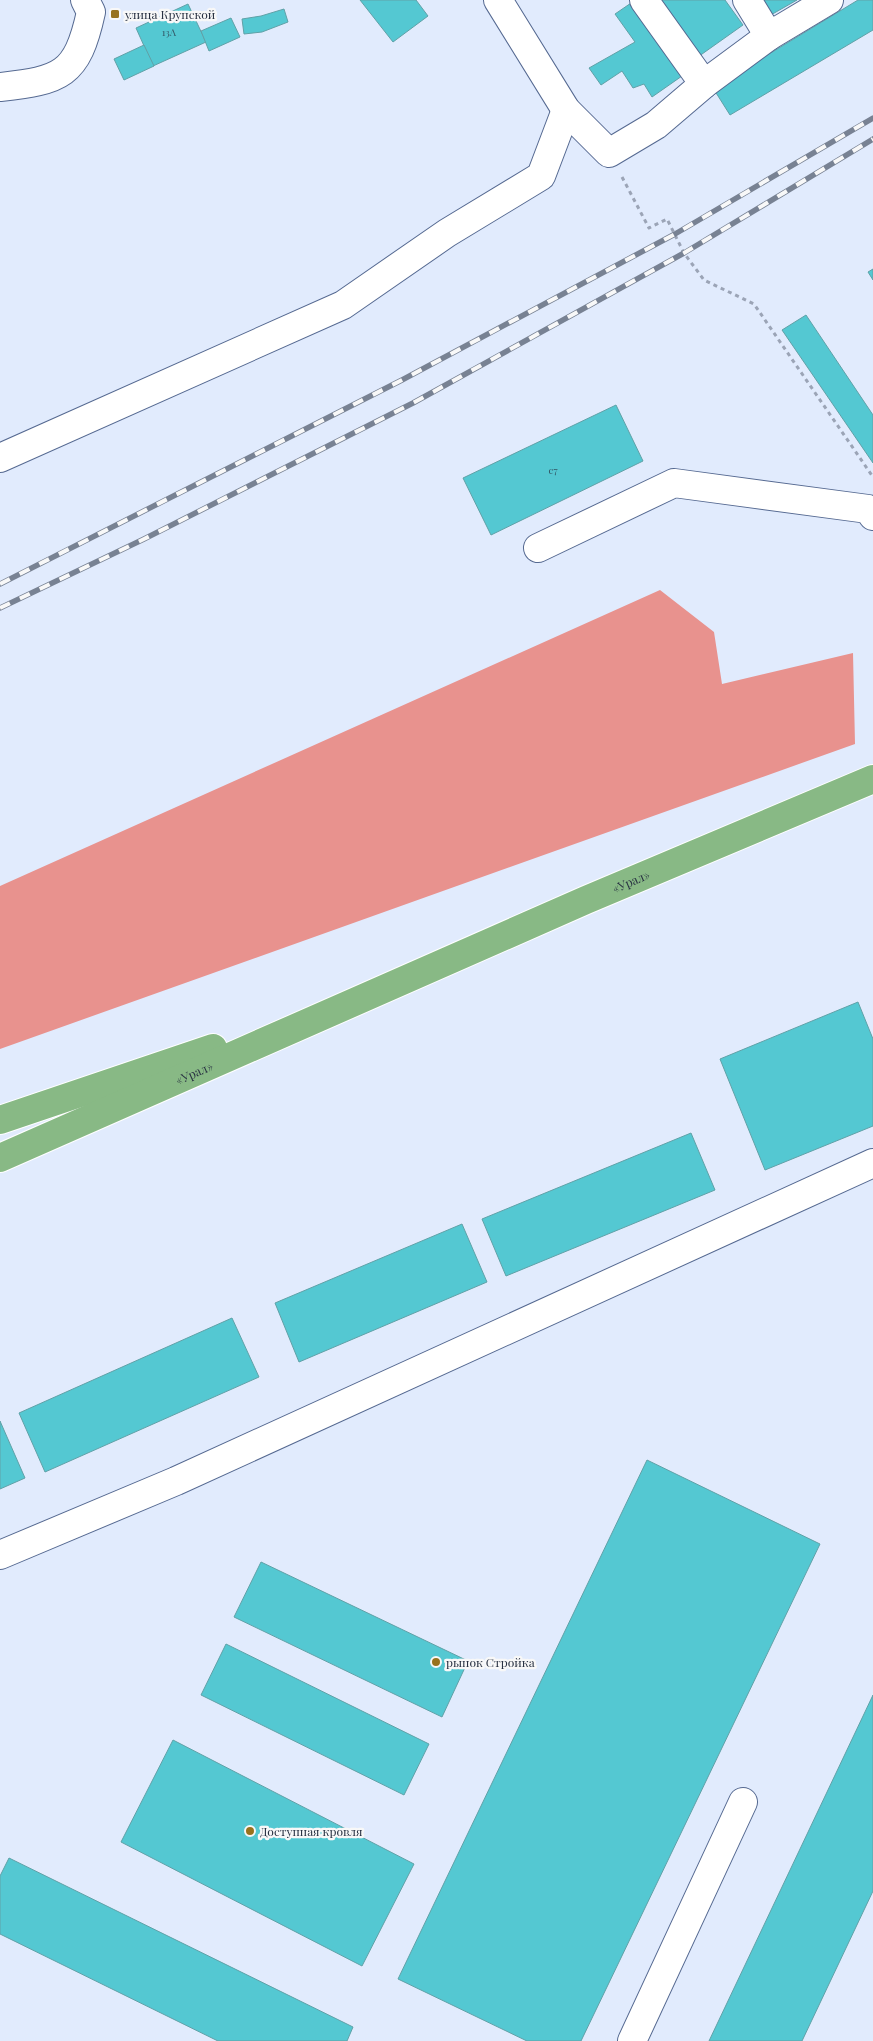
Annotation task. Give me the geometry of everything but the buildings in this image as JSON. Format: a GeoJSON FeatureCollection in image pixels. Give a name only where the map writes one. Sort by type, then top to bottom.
{"type":"FeatureCollection","features":[{"type":"Feature","properties":{"kind":"highway","name":"«Урал»"},"geometry":{"type":"LineString","coordinates":[[0,1158],[586,900],[873,779]]}},
{"type":"Feature","properties":{"kind":"highway","name":"«Урал»"},"geometry":{"type":"LineString","coordinates":[[0,1120],[389,988]]}},
{"type":"Feature","properties":{"kind":"lane"},"geometry":{"type":"LineString","coordinates":[[0,87],[53,79],[75,61],[86,35],[91,12],[85,0]]}},
{"type":"Feature","properties":{"kind":"lane"},"geometry":{"type":"LineString","coordinates":[[498,0],[566,110],[608,153],[656,126],[704,84],[769,36],[829,0]]}},
{"type":"Feature","properties":{"kind":"lane"},"geometry":{"type":"LineString","coordinates":[[644,0],[704,84]]}},
{"type":"Feature","properties":{"kind":"lane"},"geometry":{"type":"LineString","coordinates":[[747,0],[769,36]]}},
{"type":"Feature","properties":{"kind":"lane"},"geometry":{"type":"LineString","coordinates":[[0,458],[343,305],[447,233],[541,176],[566,110]]}},
{"type":"Feature","properties":{"kind":"lane"},"geometry":{"type":"LineString","coordinates":[[538,548],[674,484],[868,509],[873,516]]}},
{"type":"Feature","properties":{"kind":"lane"},"geometry":{"type":"LineString","coordinates":[[0,1556],[176,1481],[873,1163]]}},
{"type":"Feature","properties":{"kind":"lane"},"geometry":{"type":"LineString","coordinates":[[632,2041],[743,1802]]}},
{"type":"Feature","properties":{"kind":"path"},"geometry":{"type":"LineString","coordinates":[[608,153],[649,228],[667,219],[684,253],[704,280],[754,304],[873,477]]}},
{"type":"Feature","properties":{"kind":"shaded area"},"geometry":{"type":"Polygon","coordinates":[[[660,590],[714,632],[722,684],[853,653],[855,744],[0,1049],[0,886],[660,590]]]}},
{"type":"Feature","properties":{"kind":"railway"},"geometry":{"type":"LineString","coordinates":[[0,584],[402,380],[675,234],[873,118]]}},
{"type":"Feature","properties":{"kind":"railway"},"geometry":{"type":"LineString","coordinates":[[0,608],[144,539],[413,403],[684,253],[873,139]]}},
{"type":"Feature","properties":{"kind":"place","name":"улица Крупской"},"geometry":{"type":"Point","coordinates":[115,14]}},
{"type":"Feature","properties":{"kind":"place","name":"рынок Стройка"},"geometry":{"type":"Point","coordinates":[436,1662]}},
{"type":"Feature","properties":{"kind":"place","name":"Доступная кровля"},"geometry":{"type":"Point","coordinates":[250,1831]}}]}
